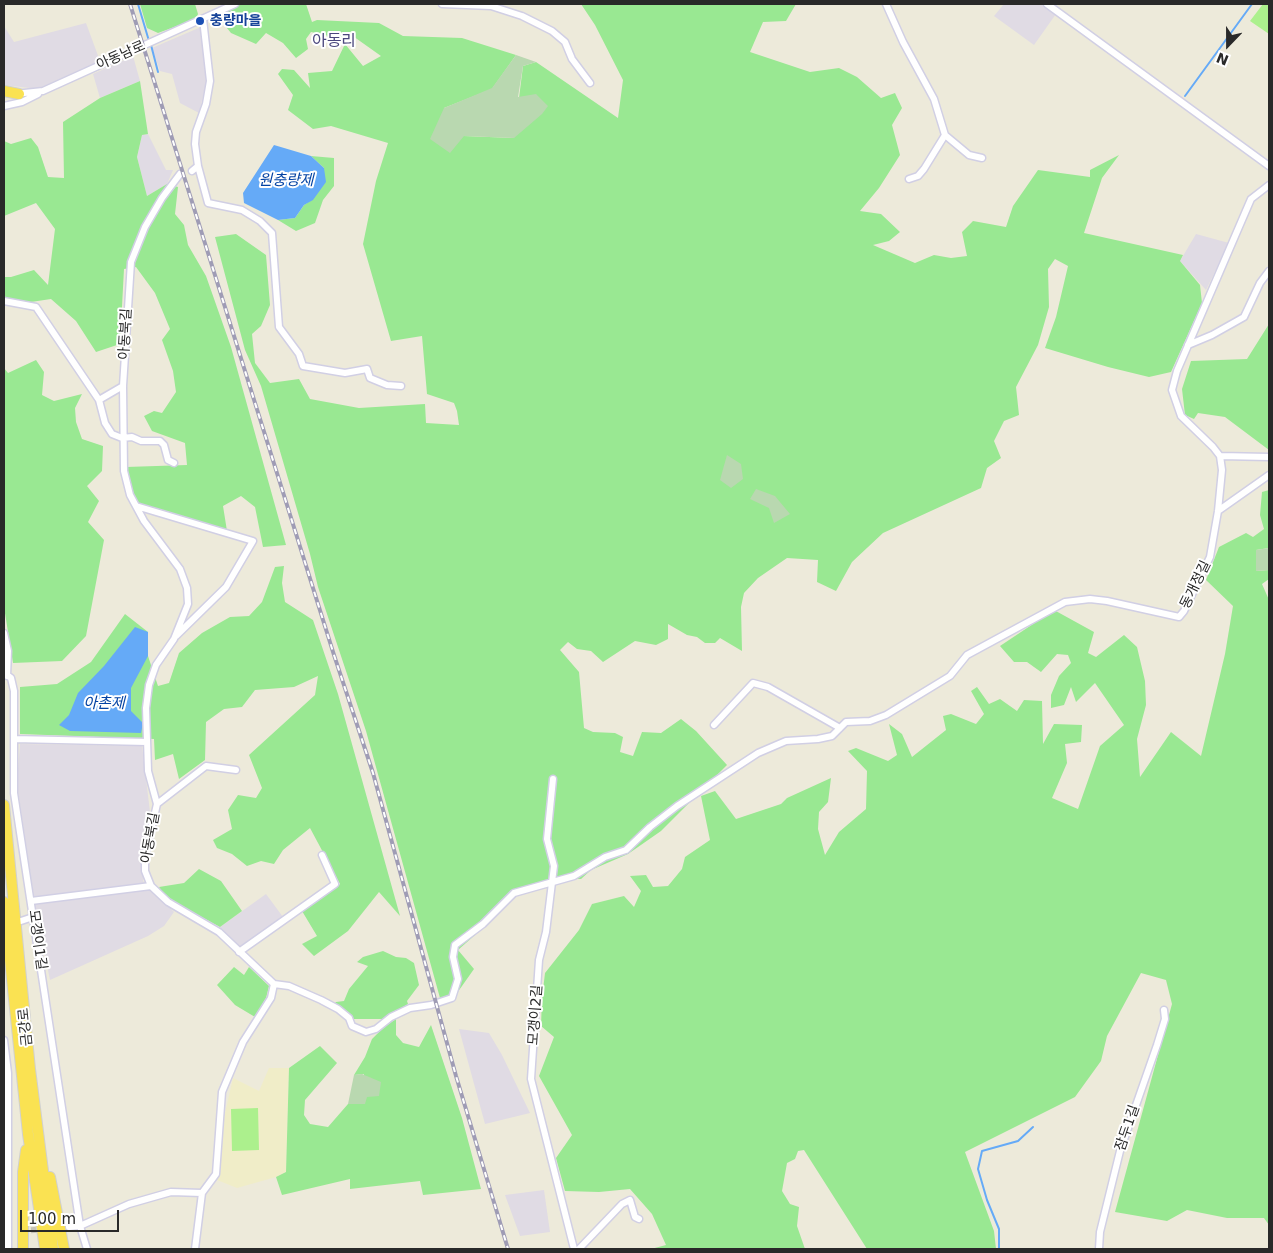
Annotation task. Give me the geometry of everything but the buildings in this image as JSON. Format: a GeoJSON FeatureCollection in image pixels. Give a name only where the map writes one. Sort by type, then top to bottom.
{"type":"FeatureCollection","features":[{"type":"Feature","properties":{"kind":"highway"},"geometry":{"type":"LineString","coordinates":[[4,94],[19,94]]}},
{"type":"Feature","properties":{"kind":"highway","name":"금강로"},"geometry":{"type":"LineString","coordinates":[[4,805],[30,1068],[53,1249]]}},
{"type":"Feature","properties":{"kind":"highway","name":"금강로"},"geometry":{"type":"LineString","coordinates":[[4,902],[28,1134],[45,1249]]}},
{"type":"Feature","properties":{"kind":"highway"},"geometry":{"type":"LineString","coordinates":[[30,1068],[35,1078],[59,1229],[64,1249]]}},
{"type":"Feature","properties":{"kind":"highway"},"geometry":{"type":"LineString","coordinates":[[23,1249],[23,1172],[28,1134]]}},
{"type":"Feature","properties":{"kind":"street","name":"아동남로"},"geometry":{"type":"LineString","coordinates":[[19,94],[43,91],[235,4]]}},
{"type":"Feature","properties":{"kind":"street"},"geometry":{"type":"LineString","coordinates":[[442,4],[491,6],[522,16],[552,31],[565,42],[572,59],[590,83]]}},
{"type":"Feature","properties":{"kind":"street"},"geometry":{"type":"LineString","coordinates":[[886,4],[934,99],[945,135],[969,155],[982,158]]}},
{"type":"Feature","properties":{"kind":"street"},"geometry":{"type":"LineString","coordinates":[[1047,4],[1269,166]]}},
{"type":"Feature","properties":{"kind":"street"},"geometry":{"type":"LineString","coordinates":[[203,19],[210,81],[206,104],[196,132],[195,144],[198,166],[208,203],[242,210],[260,221],[272,233],[279,327],[295,349],[304,366],[345,373],[367,369],[370,378],[387,385],[401,386]]}},
{"type":"Feature","properties":{"kind":"street"},"geometry":{"type":"LineString","coordinates":[[4,106],[22,102],[43,91]]}},
{"type":"Feature","properties":{"kind":"street"},"geometry":{"type":"LineString","coordinates":[[909,179],[918,176],[924,170],[945,135]]}},
{"type":"Feature","properties":{"kind":"street"},"geometry":{"type":"LineString","coordinates":[[192,171],[198,166]]}},
{"type":"Feature","properties":{"kind":"street","name":"아동북길"},"geometry":{"type":"LineString","coordinates":[[151,886],[145,871],[145,857],[157,804],[148,770],[149,685],[156,665],[174,638],[188,604],[187,588],[180,569],[144,521],[136,506],[124,471],[122,438],[124,386],[131,262],[145,227],[171,183],[180,174]]}},
{"type":"Feature","properties":{"kind":"street"},"geometry":{"type":"LineString","coordinates":[[1269,185],[1251,199],[1176,371],[1172,390],[1182,416],[1220,456],[1269,457]]}},
{"type":"Feature","properties":{"kind":"street"},"geometry":{"type":"LineString","coordinates":[[1188,345],[1212,336],[1244,317],[1260,283],[1269,271]]}},
{"type":"Feature","properties":{"kind":"street"},"geometry":{"type":"LineString","coordinates":[[4,302],[36,307],[99,400],[105,424],[112,434],[122,438],[132,437],[141,441],[160,441],[164,445],[168,460],[174,463]]}},
{"type":"Feature","properties":{"kind":"street"},"geometry":{"type":"LineString","coordinates":[[99,400],[124,386]]}},
{"type":"Feature","properties":{"kind":"street","name":"동개정길"},"geometry":{"type":"LineString","coordinates":[[553,883],[574,876],[605,857],[626,850],[650,827],[677,806],[755,754],[786,741],[832,736],[846,722],[870,721],[886,715],[950,676],[968,655],[1065,602],[1090,599],[1107,601],[1179,617],[1188,605],[1210,557],[1218,511],[1222,470],[1220,456]]}},
{"type":"Feature","properties":{"kind":"street"},"geometry":{"type":"LineString","coordinates":[[1218,511],[1269,475]]}},
{"type":"Feature","properties":{"kind":"street","name":"아동북길"},"geometry":{"type":"LineString","coordinates":[[136,506],[253,541],[226,587],[174,638]]}},
{"type":"Feature","properties":{"kind":"street","name":"모갱이1길"},"geometry":{"type":"LineString","coordinates":[[4,633],[8,651],[5,676],[11,678],[14,691],[14,793],[80,1226],[87,1249]]}},
{"type":"Feature","properties":{"kind":"street"},"geometry":{"type":"LineString","coordinates":[[714,725],[753,683],[768,687],[840,728]]}},
{"type":"Feature","properties":{"kind":"street"},"geometry":{"type":"LineString","coordinates":[[14,738],[147,742]]}},
{"type":"Feature","properties":{"kind":"street"},"geometry":{"type":"LineString","coordinates":[[157,804],[206,766],[236,770]]}},
{"type":"Feature","properties":{"kind":"street","name":"모갱이2길"},"geometry":{"type":"LineString","coordinates":[[552,779],[546,839],[554,866],[553,883],[548,899],[546,932],[539,960],[532,1079],[574,1249]]}},
{"type":"Feature","properties":{"kind":"street"},"geometry":{"type":"LineString","coordinates":[[239,952],[335,884],[322,855]]}},
{"type":"Feature","properties":{"kind":"street"},"geometry":{"type":"LineString","coordinates":[[31,901],[151,886],[178,910],[208,924],[274,984],[289,986],[321,1000],[338,1009],[348,1018],[352,1026],[366,1032],[376,1029],[392,1017],[410,1008],[431,1006],[452,998],[458,979],[453,957],[455,945],[483,924],[514,893],[553,883]]}},
{"type":"Feature","properties":{"kind":"street"},"geometry":{"type":"LineString","coordinates":[[21,921],[33,917]]}},
{"type":"Feature","properties":{"kind":"street"},"geometry":{"type":"LineString","coordinates":[[196,1249],[202,1193],[216,1174],[222,1092],[243,1042],[271,998],[274,984]]}},
{"type":"Feature","properties":{"kind":"street","name":"잠두1길"},"geometry":{"type":"LineString","coordinates":[[1099,1249],[1100,1232],[1120,1152],[1160,1036],[1165,1019],[1164,1010]]}},
{"type":"Feature","properties":{"kind":"street"},"geometry":{"type":"LineString","coordinates":[[4,1040],[8,1249]]}},
{"type":"Feature","properties":{"kind":"street"},"geometry":{"type":"LineString","coordinates":[[69,1227],[80,1226],[129,1204],[171,1192],[202,1193]]}},
{"type":"Feature","properties":{"kind":"street"},"geometry":{"type":"LineString","coordinates":[[579,1249],[622,1204],[630,1200],[635,1217],[639,1219]]}},
{"type":"Feature","properties":{"kind":"street"},"geometry":{"type":"LineString","coordinates":[[8,1226],[20,1231]]}},
{"type":"Feature","properties":{"kind":"shaded area"},"geometry":{"type":"Polygon","coordinates":[[[1004,4],[1042,4],[1056,14],[1034,45],[994,16],[1004,4]]]}},
{"type":"Feature","properties":{"kind":"shaded area"},"geometry":{"type":"Polygon","coordinates":[[[86,23],[100,61],[38,89],[4,85],[4,26],[14,42],[86,23]]]}},
{"type":"Feature","properties":{"kind":"shaded area"},"geometry":{"type":"Polygon","coordinates":[[[201,27],[206,83],[199,113],[180,103],[172,74],[160,71],[152,48],[201,27]]]}},
{"type":"Feature","properties":{"kind":"shaded area"},"geometry":{"type":"Polygon","coordinates":[[[133,56],[140,81],[100,98],[93,74],[133,56]]]}},
{"type":"Feature","properties":{"kind":"shaded area"},"geometry":{"type":"Polygon","coordinates":[[[148,134],[166,170],[173,170],[167,184],[147,196],[137,157],[142,135],[148,134]]]}},
{"type":"Feature","properties":{"kind":"shaded area"},"geometry":{"type":"Polygon","coordinates":[[[1196,234],[1229,243],[1206,290],[1180,261],[1196,234]]]}},
{"type":"Feature","properties":{"kind":"shaded area"},"geometry":{"type":"Polygon","coordinates":[[[20,744],[142,746],[150,812],[143,881],[174,912],[164,926],[148,936],[50,980],[36,910],[17,784],[20,744]]]}},
{"type":"Feature","properties":{"kind":"shaded area"},"geometry":{"type":"Polygon","coordinates":[[[266,894],[283,917],[239,949],[220,927],[266,894]]]}},
{"type":"Feature","properties":{"kind":"shaded area"},"geometry":{"type":"Polygon","coordinates":[[[459,1029],[489,1033],[502,1055],[530,1113],[485,1124],[459,1029]]]}},
{"type":"Feature","properties":{"kind":"shaded area"},"geometry":{"type":"Polygon","coordinates":[[[269,1068],[289,1068],[286,1172],[276,1177],[237,1188],[217,1180],[223,1122],[233,1078],[259,1091],[269,1068]]]}},
{"type":"Feature","properties":{"kind":"shaded area"},"geometry":{"type":"Polygon","coordinates":[[[544,1190],[550,1232],[520,1236],[505,1195],[544,1190]]]}},
{"type":"Feature","properties":{"kind":"green space"},"geometry":{"type":"Polygon","coordinates":[[[140,4],[195,4],[198,14],[196,19],[158,33],[147,28],[140,4]]]}},
{"type":"Feature","properties":{"kind":"green space"},"geometry":{"type":"Polygon","coordinates":[[[241,4],[306,4],[312,22],[317,20],[379,23],[403,36],[462,38],[516,55],[492,89],[444,108],[464,136],[514,138],[523,66],[536,62],[618,118],[623,80],[595,25],[581,4],[796,4],[786,21],[763,22],[750,52],[810,72],[839,68],[857,77],[881,98],[895,93],[902,108],[892,125],[900,155],[879,188],[860,211],[881,214],[900,232],[889,241],[873,245],[915,263],[934,255],[951,258],[967,256],[962,232],[973,221],[1006,227],[1013,206],[1038,170],[1090,177],[1090,170],[1119,155],[1102,178],[1084,233],[1183,255],[1180,261],[1200,285],[1202,303],[1171,372],[1149,377],[1045,348],[1056,317],[1068,266],[1055,259],[1048,269],[1049,307],[1038,345],[1016,387],[1019,415],[1004,421],[994,441],[1001,458],[987,468],[981,488],[883,533],[852,562],[836,591],[817,582],[818,560],[787,558],[758,578],[744,593],[741,607],[742,651],[720,638],[715,643],[705,643],[697,637],[687,635],[668,624],[668,639],[656,645],[635,641],[603,662],[591,651],[577,649],[568,642],[560,650],[579,672],[584,728],[593,732],[615,733],[623,737],[620,752],[633,756],[642,732],[661,733],[681,719],[696,731],[727,765],[661,831],[628,854],[591,870],[581,879],[558,878],[500,902],[492,920],[458,950],[474,969],[450,1003],[440,998],[366,731],[318,587],[261,386],[245,350],[215,237],[236,234],[266,255],[270,305],[261,326],[252,334],[255,363],[270,383],[299,379],[310,399],[359,408],[425,404],[426,423],[459,425],[457,411],[454,403],[427,394],[422,336],[391,341],[363,244],[376,181],[388,143],[331,126],[313,129],[288,110],[293,95],[278,74],[282,69],[294,70],[310,88],[308,73],[332,71],[345,44],[363,66],[381,56],[350,34],[336,44],[326,35],[311,32],[306,39],[308,49],[296,58],[283,43],[266,33],[256,44],[231,33],[218,17],[241,4]]]}},
{"type":"Feature","properties":{"kind":"green space"},"geometry":{"type":"Polygon","coordinates":[[[1263,4],[1269,4],[1269,34],[1250,21],[1263,4]]]}},
{"type":"Feature","properties":{"kind":"green space"},"geometry":{"type":"Polygon","coordinates":[[[516,55],[536,62],[523,66],[518,97],[536,94],[548,106],[542,114],[514,138],[464,136],[450,153],[430,139],[444,108],[492,88],[516,55]]]}},
{"type":"Feature","properties":{"kind":"green space"},"geometry":{"type":"Polygon","coordinates":[[[140,81],[148,134],[142,135],[137,157],[147,196],[167,184],[178,187],[175,214],[184,225],[188,245],[206,276],[231,347],[286,545],[263,547],[255,507],[241,496],[223,506],[227,531],[134,502],[126,467],[187,465],[185,443],[152,431],[144,416],[154,411],[162,413],[176,392],[173,371],[162,340],[170,329],[155,293],[136,267],[124,269],[120,344],[96,352],[76,321],[51,299],[4,306],[4,277],[11,277],[34,270],[48,285],[55,229],[36,203],[4,216],[4,141],[11,144],[31,138],[38,147],[48,177],[64,178],[63,122],[100,98],[140,81]]]}},
{"type":"Feature","properties":{"kind":"green space"},"geometry":{"type":"Polygon","coordinates":[[[311,156],[334,158],[334,186],[323,200],[315,223],[296,231],[278,220],[295,218],[304,205],[313,199],[324,168],[311,156]]]}},
{"type":"Feature","properties":{"kind":"green space"},"geometry":{"type":"Polygon","coordinates":[[[1269,324],[1269,450],[1225,417],[1198,413],[1194,419],[1185,415],[1182,389],[1191,361],[1247,359],[1269,324]]]}},
{"type":"Feature","properties":{"kind":"green space"},"geometry":{"type":"Polygon","coordinates":[[[36,360],[44,372],[42,395],[54,401],[82,394],[75,408],[76,422],[82,439],[103,446],[102,471],[87,486],[99,501],[88,522],[104,540],[86,636],[62,661],[13,663],[4,607],[4,368],[8,373],[36,360]]]}},
{"type":"Feature","properties":{"kind":"green space"},"geometry":{"type":"Polygon","coordinates":[[[727,455],[741,464],[743,479],[731,488],[720,480],[727,455]]]}},
{"type":"Feature","properties":{"kind":"green space"},"geometry":{"type":"Polygon","coordinates":[[[756,489],[775,496],[790,514],[774,523],[769,508],[750,499],[756,489]]]}},
{"type":"Feature","properties":{"kind":"green space"},"geometry":{"type":"Polygon","coordinates":[[[1269,490],[1269,548],[1256,550],[1256,571],[1269,570],[1269,579],[1262,584],[1269,600],[1269,1225],[1264,1218],[1227,1218],[1187,1210],[1167,1221],[1115,1212],[1172,1004],[1166,980],[1141,973],[1107,1036],[1101,1061],[1075,1097],[965,1152],[994,1231],[996,1249],[867,1249],[804,1150],[798,1151],[795,1159],[787,1163],[782,1191],[790,1204],[799,1207],[797,1226],[805,1249],[651,1249],[666,1245],[652,1214],[630,1189],[599,1192],[565,1191],[556,1158],[572,1135],[539,1076],[554,1037],[541,1026],[542,998],[545,973],[579,930],[592,904],[624,896],[634,907],[641,891],[630,876],[646,875],[653,887],[668,886],[682,869],[685,857],[710,840],[701,796],[715,791],[736,819],[781,804],[787,798],[831,778],[828,802],[819,812],[818,829],[825,855],[839,832],[866,809],[867,771],[848,751],[856,748],[888,761],[897,755],[889,724],[902,734],[912,757],[946,730],[943,716],[951,714],[976,724],[984,714],[971,691],[977,687],[989,704],[1000,699],[1017,711],[1024,700],[1042,701],[1043,744],[1054,724],[1082,725],[1081,742],[1065,744],[1067,763],[1052,798],[1078,809],[1100,746],[1124,725],[1095,683],[1076,702],[1071,687],[1064,705],[1051,708],[1051,695],[1059,676],[1071,663],[1068,655],[1057,654],[1041,672],[1027,662],[1014,662],[1000,646],[1054,610],[1094,632],[1088,653],[1096,657],[1124,635],[1137,647],[1145,681],[1146,705],[1137,739],[1140,777],[1171,732],[1201,756],[1225,654],[1233,606],[1206,580],[1219,547],[1246,533],[1253,537],[1264,529],[1260,515],[1262,492],[1269,490]]]}},
{"type":"Feature","properties":{"kind":"green space"},"geometry":{"type":"Polygon","coordinates":[[[1269,548],[1269,570],[1256,571],[1256,550],[1269,548]]]}},
{"type":"Feature","properties":{"kind":"green space"},"geometry":{"type":"Polygon","coordinates":[[[284,566],[282,583],[285,602],[313,620],[338,694],[400,916],[379,892],[348,931],[314,956],[302,944],[317,936],[302,911],[340,884],[310,828],[283,850],[274,864],[261,861],[247,866],[232,854],[217,848],[213,840],[232,829],[228,810],[238,795],[256,798],[262,788],[249,755],[315,695],[318,676],[294,687],[255,690],[242,707],[224,709],[206,722],[205,760],[179,779],[173,754],[155,760],[154,739],[20,734],[20,687],[57,684],[91,662],[125,614],[148,632],[148,656],[158,686],[169,683],[179,653],[202,633],[230,617],[249,616],[262,602],[275,567],[284,566]]]}},
{"type":"Feature","properties":{"kind":"green space"},"geometry":{"type":"Polygon","coordinates":[[[199,869],[221,881],[242,911],[220,927],[167,898],[159,887],[184,883],[199,869]]]}},
{"type":"Feature","properties":{"kind":"green space"},"geometry":{"type":"Polygon","coordinates":[[[383,951],[396,957],[406,958],[414,963],[419,985],[407,1001],[408,1004],[384,1019],[353,1019],[334,1004],[344,1001],[349,989],[368,966],[357,962],[363,957],[383,951]]]}},
{"type":"Feature","properties":{"kind":"green space"},"geometry":{"type":"Polygon","coordinates":[[[234,967],[244,975],[249,967],[269,986],[266,998],[255,1017],[235,1005],[217,985],[234,967]]]}},
{"type":"Feature","properties":{"kind":"green space"},"geometry":{"type":"Polygon","coordinates":[[[396,1019],[396,1035],[403,1043],[419,1047],[431,1025],[462,1118],[481,1189],[423,1195],[420,1181],[350,1189],[350,1179],[282,1195],[276,1177],[286,1172],[289,1068],[320,1046],[337,1063],[305,1100],[304,1115],[310,1124],[328,1127],[348,1104],[365,1104],[364,1074],[354,1075],[365,1057],[372,1039],[384,1027],[396,1019]]]}},
{"type":"Feature","properties":{"kind":"green space"},"geometry":{"type":"Polygon","coordinates":[[[362,1074],[381,1082],[379,1096],[367,1097],[365,1104],[348,1104],[354,1075],[362,1074]]]}},
{"type":"Feature","properties":{"kind":"green space"},"geometry":{"type":"Polygon","coordinates":[[[258,1108],[259,1150],[232,1151],[231,1109],[258,1108]]]}},
{"type":"Feature","properties":{"kind":"water","name":"원충량제"},"geometry":{"type":"Polygon","coordinates":[[[274,145],[311,156],[324,168],[326,182],[313,200],[304,205],[295,218],[278,220],[244,203],[243,193],[274,145]]]}},
{"type":"Feature","properties":{"kind":"water","name":"아촌제"},"geometry":{"type":"Polygon","coordinates":[[[135,627],[148,632],[148,656],[131,688],[131,711],[143,723],[141,733],[70,731],[59,725],[69,715],[78,693],[104,666],[135,627]]]}},
{"type":"Feature","properties":{"kind":"waterway"},"geometry":{"type":"LineString","coordinates":[[138,4],[149,41]]}},
{"type":"Feature","properties":{"kind":"waterway"},"geometry":{"type":"LineString","coordinates":[[1185,96],[1252,4]]}},
{"type":"Feature","properties":{"kind":"waterway"},"geometry":{"type":"LineString","coordinates":[[151,45],[158,72]]}},
{"type":"Feature","properties":{"kind":"waterway"},"geometry":{"type":"LineString","coordinates":[[999,1249],[999,1229],[987,1200],[978,1169],[982,1151],[1018,1141],[1033,1127]]}},
{"type":"Feature","properties":{"kind":"tunnel"},"geometry":{"type":"LineString","coordinates":[[22,1231],[44,1229]]}},
{"type":"Feature","properties":{"kind":"railway"},"geometry":{"type":"LineString","coordinates":[[130,4],[334,655],[373,773],[456,1076],[508,1249]]}},
{"type":"Feature","properties":{"kind":"place","name":"충량마을"},"geometry":{"type":"Point","coordinates":[200,21]}},
{"type":"Feature","properties":{"kind":"district","name":"아동리"},"geometry":{"type":"Point","coordinates":[334,42]}}]}
